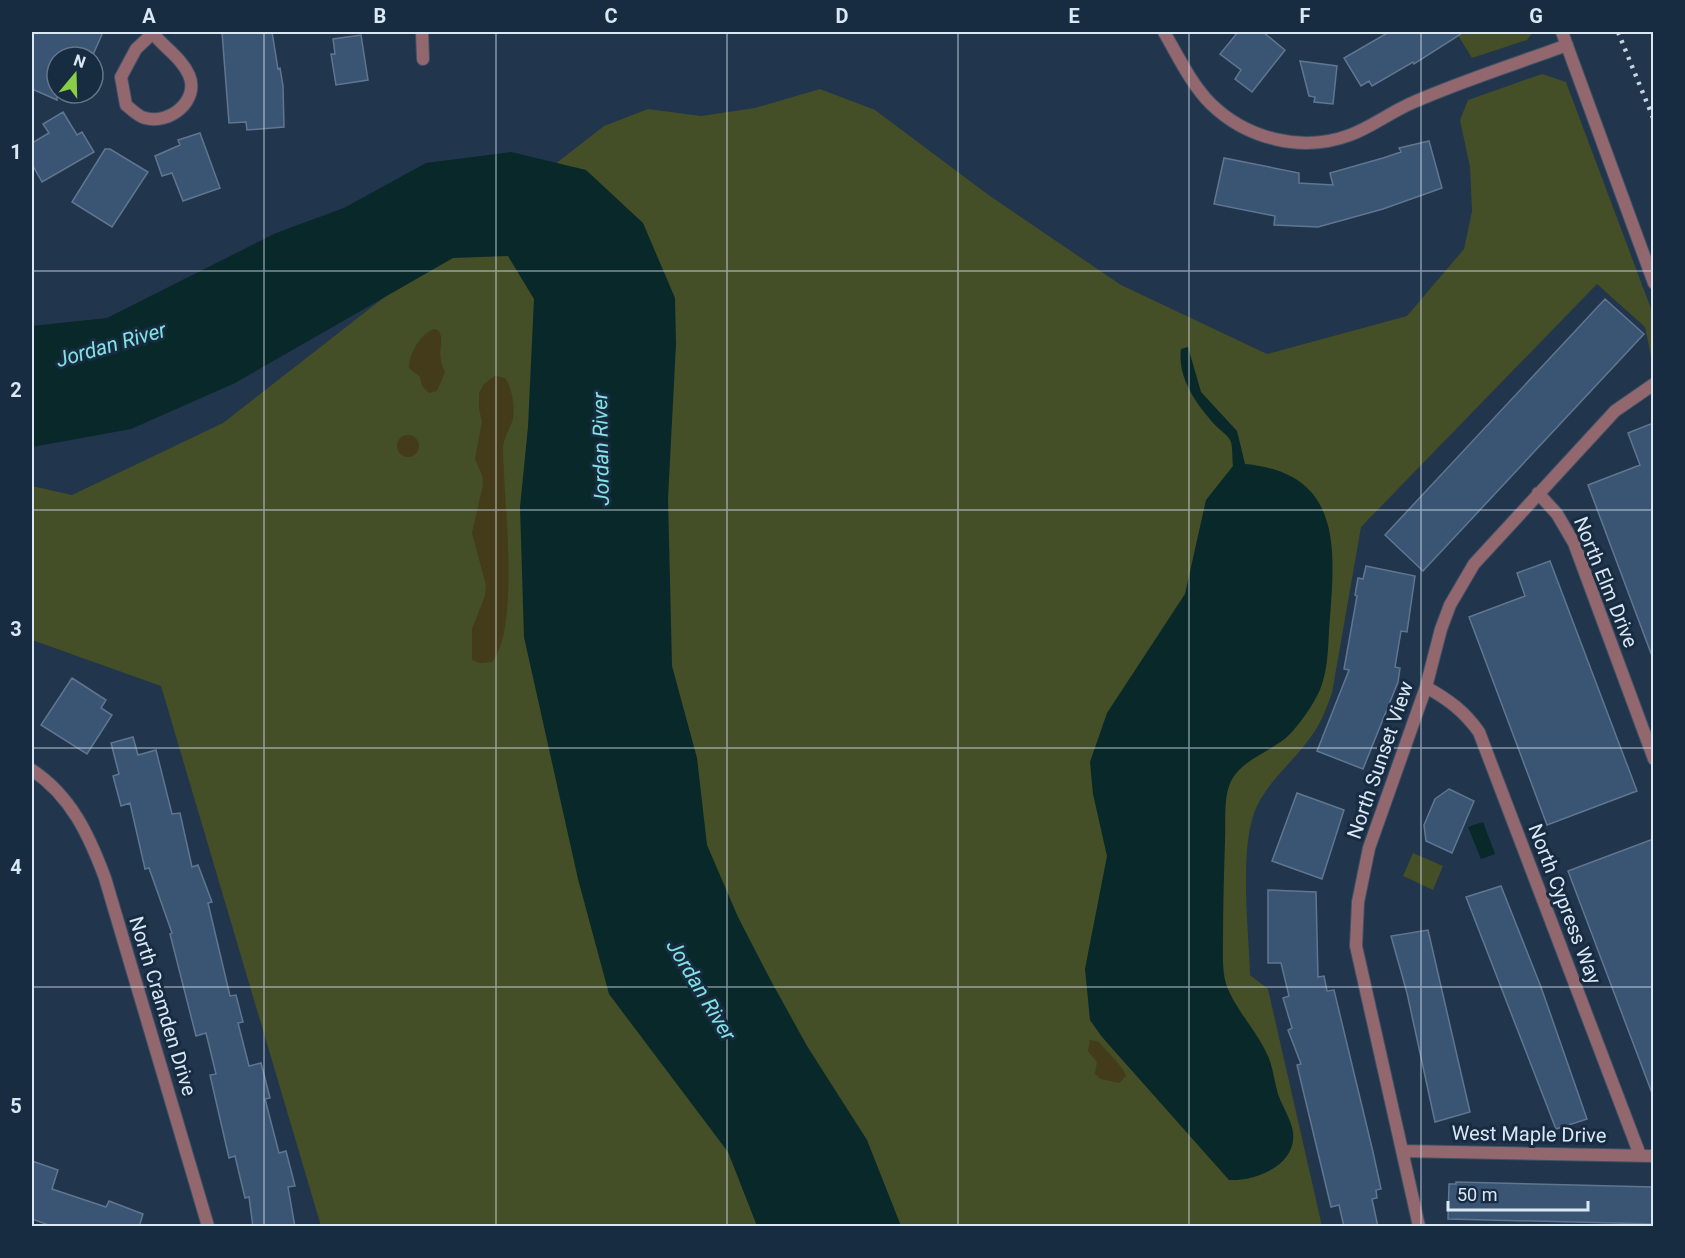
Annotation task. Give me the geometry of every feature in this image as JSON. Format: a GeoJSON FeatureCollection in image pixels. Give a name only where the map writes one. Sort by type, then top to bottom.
{"type":"FeatureCollection","features":[{"type":"Feature","properties":{"kind":"street"},"geometry":{"type":"LineString","coordinates":[[153,32],[178,58],[190,76],[191,92],[182,108],[168,118],[145,118],[126,105],[121,77],[136,49],[153,32]]}},
{"type":"Feature","properties":{"kind":"street"},"geometry":{"type":"LineString","coordinates":[[422,32],[423,59]]}},
{"type":"Feature","properties":{"kind":"street"},"geometry":{"type":"LineString","coordinates":[[1164,32],[1195,84],[1227,118],[1248,130],[1275,140],[1299,143],[1326,142],[1350,135],[1424,97],[1567,45]]}},
{"type":"Feature","properties":{"kind":"street"},"geometry":{"type":"LineString","coordinates":[[1562,32],[1653,283]]}},
{"type":"Feature","properties":{"kind":"street","name":"North Sunset View"},"geometry":{"type":"LineString","coordinates":[[1419,1227],[1356,946],[1359,902],[1369,848],[1426,687],[1441,629],[1461,585],[1474,564],[1615,411],[1653,384]]}},
{"type":"Feature","properties":{"kind":"street","name":"North Elm Drive"},"geometry":{"type":"LineString","coordinates":[[1538,494],[1557,514],[1574,543],[1653,759]]}},
{"type":"Feature","properties":{"kind":"street","name":"North Cypress Way"},"geometry":{"type":"LineString","coordinates":[[1426,687],[1467,714],[1479,732],[1640,1155]]}},
{"type":"Feature","properties":{"kind":"street","name":"North Cramden Drive"},"geometry":{"type":"LineString","coordinates":[[32,770],[46,779],[67,802],[91,843],[105,878],[208,1227]]}},
{"type":"Feature","properties":{"kind":"street","name":"West Maple Drive"},"geometry":{"type":"LineString","coordinates":[[1403,1151],[1653,1156]]}},
{"type":"Feature","properties":{"kind":"green space"},"geometry":{"type":"Polygon","coordinates":[[[1456,32],[1533,32],[1527,40],[1472,58],[1456,32]]]}},
{"type":"Feature","properties":{"kind":"green space"},"geometry":{"type":"Polygon","coordinates":[[[1542,74],[1566,82],[1653,314],[1653,366],[1645,327],[1597,284],[1361,527],[1332,693],[1314,733],[1268,787],[1257,806],[1251,823],[1246,865],[1250,975],[1268,989],[1322,1226],[321,1226],[161,686],[32,640],[32,486],[72,495],[223,423],[604,126],[648,109],[701,116],[755,108],[820,89],[875,110],[990,196],[1121,285],[1267,354],[1407,316],[1464,249],[1472,211],[1470,167],[1460,120],[1468,100],[1542,74]]]}},
{"type":"Feature","properties":{"kind":"green space"},"geometry":{"type":"Polygon","coordinates":[[[1413,853],[1443,866],[1433,890],[1403,876],[1413,853]]]}},
{"type":"Feature","properties":{"kind":"sand"},"geometry":{"type":"Polygon","coordinates":[[[434,329],[441,335],[440,354],[445,372],[437,391],[429,393],[422,386],[420,377],[409,368],[416,345],[424,335],[434,329]]]}},
{"type":"Feature","properties":{"kind":"sand"},"geometry":{"type":"Polygon","coordinates":[[[495,376],[505,378],[511,391],[514,408],[511,426],[503,448],[508,592],[506,621],[501,645],[492,662],[480,663],[472,660],[472,629],[485,596],[486,585],[472,533],[483,485],[482,475],[475,459],[482,422],[479,393],[484,384],[495,376]]]}},
{"type":"Feature","properties":{"kind":"sand"},"geometry":{"type":"Polygon","coordinates":[[[408,435],[416,438],[419,446],[416,454],[408,457],[400,454],[397,446],[400,438],[408,435]]]}},
{"type":"Feature","properties":{"kind":"sand"},"geometry":{"type":"Polygon","coordinates":[[[1090,1040],[1099,1042],[1122,1068],[1126,1076],[1119,1083],[1101,1079],[1095,1074],[1097,1062],[1088,1051],[1090,1040]]]}},
{"type":"Feature","properties":{"kind":"water","name":"Jordan River"},"geometry":{"type":"Polygon","coordinates":[[[511,152],[586,170],[643,223],[675,298],[676,344],[668,498],[672,666],[697,758],[707,845],[738,917],[770,979],[807,1046],[867,1140],[901,1226],[757,1226],[728,1152],[609,994],[578,879],[524,637],[520,507],[528,427],[534,299],[508,256],[453,258],[235,383],[131,429],[32,447],[32,326],[107,318],[276,233],[344,208],[426,163],[511,152]]]}},
{"type":"Feature","properties":{"kind":"water"},"geometry":{"type":"Polygon","coordinates":[[[1188,347],[1201,392],[1237,431],[1245,464],[1276,470],[1299,481],[1315,497],[1325,516],[1331,538],[1332,589],[1327,660],[1320,690],[1309,710],[1291,733],[1236,773],[1227,795],[1223,914],[1225,979],[1230,993],[1271,1063],[1278,1094],[1293,1132],[1293,1144],[1282,1162],[1262,1174],[1240,1180],[1229,1180],[1102,1037],[1090,1020],[1085,969],[1107,856],[1093,794],[1090,762],[1107,713],[1185,594],[1206,500],[1233,466],[1230,440],[1202,409],[1185,381],[1181,349],[1188,347]]]}},
{"type":"Feature","properties":{"kind":"water"},"geometry":{"type":"Polygon","coordinates":[[[1483,822],[1495,854],[1481,859],[1468,827],[1483,822]]]}},
{"type":"Feature","properties":{"kind":"building"},"geometry":{"type":"Polygon","coordinates":[[[32,32],[103,32],[97,45],[45,45],[45,95],[32,89],[32,32]]]}},
{"type":"Feature","properties":{"kind":"building"},"geometry":{"type":"Polygon","coordinates":[[[222,32],[272,32],[283,86],[284,127],[247,130],[246,122],[229,123],[222,32]]]}},
{"type":"Feature","properties":{"kind":"building"},"geometry":{"type":"Polygon","coordinates":[[[1238,32],[1263,32],[1285,50],[1252,92],[1235,79],[1241,70],[1220,54],[1238,32]]]}},
{"type":"Feature","properties":{"kind":"building"},"geometry":{"type":"Polygon","coordinates":[[[1389,32],[1464,32],[1414,64],[1413,62],[1372,86],[1369,81],[1361,86],[1344,58],[1389,32]]]}},
{"type":"Feature","properties":{"kind":"building"},"geometry":{"type":"Polygon","coordinates":[[[361,35],[368,80],[336,85],[331,54],[335,54],[333,39],[361,35]]]}},
{"type":"Feature","properties":{"kind":"building"},"geometry":{"type":"Polygon","coordinates":[[[1300,61],[1337,66],[1333,104],[1314,102],[1315,97],[1309,96],[1300,61]]]}},
{"type":"Feature","properties":{"kind":"building"},"geometry":{"type":"Polygon","coordinates":[[[63,112],[77,135],[82,132],[94,152],[42,182],[32,164],[32,143],[49,133],[43,124],[63,112]]]}},
{"type":"Feature","properties":{"kind":"building"},"geometry":{"type":"Polygon","coordinates":[[[200,133],[220,188],[183,201],[172,173],[162,176],[155,156],[180,145],[178,140],[200,133]]]}},
{"type":"Feature","properties":{"kind":"building"},"geometry":{"type":"Polygon","coordinates":[[[1429,141],[1442,188],[1383,209],[1318,227],[1274,225],[1275,216],[1214,204],[1224,158],[1299,173],[1299,183],[1333,185],[1330,173],[1401,152],[1399,148],[1429,141]]]}},
{"type":"Feature","properties":{"kind":"building"},"geometry":{"type":"Polygon","coordinates":[[[105,149],[110,149],[148,172],[112,227],[72,202],[105,149]]]}},
{"type":"Feature","properties":{"kind":"building"},"geometry":{"type":"Polygon","coordinates":[[[1605,299],[1644,334],[1423,571],[1385,535],[1605,299]]]}},
{"type":"Feature","properties":{"kind":"building"},"geometry":{"type":"Polygon","coordinates":[[[1653,423],[1652,656],[1588,485],[1640,465],[1628,433],[1653,423]]]}},
{"type":"Feature","properties":{"kind":"building"},"geometry":{"type":"Polygon","coordinates":[[[1550,561],[1637,791],[1547,825],[1469,617],[1525,596],[1517,573],[1550,561]]]}},
{"type":"Feature","properties":{"kind":"building"},"geometry":{"type":"Polygon","coordinates":[[[1366,566],[1415,576],[1407,632],[1401,631],[1395,667],[1400,668],[1398,682],[1363,769],[1317,751],[1349,670],[1344,669],[1357,596],[1355,595],[1358,578],[1363,579],[1366,566]]]}},
{"type":"Feature","properties":{"kind":"building"},"geometry":{"type":"Polygon","coordinates":[[[72,678],[106,700],[101,708],[112,715],[87,754],[41,725],[72,678]]]}},
{"type":"Feature","properties":{"kind":"building"},"geometry":{"type":"Polygon","coordinates":[[[133,737],[138,755],[156,750],[172,814],[180,813],[192,867],[198,865],[212,902],[208,903],[230,996],[236,995],[243,1022],[238,1023],[249,1066],[261,1063],[270,1098],[265,1099],[279,1153],[286,1151],[295,1186],[288,1187],[295,1227],[253,1227],[249,1197],[245,1198],[235,1156],[229,1158],[210,1075],[216,1074],[206,1033],[196,1036],[170,934],[172,933],[149,868],[145,869],[130,803],[121,806],[113,776],[119,774],[111,743],[133,737]]]}},
{"type":"Feature","properties":{"kind":"building"},"geometry":{"type":"Polygon","coordinates":[[[1449,789],[1474,801],[1452,853],[1426,841],[1424,825],[1435,799],[1449,789]]]}},
{"type":"Feature","properties":{"kind":"building"},"geometry":{"type":"Polygon","coordinates":[[[1297,793],[1344,810],[1322,879],[1272,861],[1297,793]]]}},
{"type":"Feature","properties":{"kind":"building"},"geometry":{"type":"Polygon","coordinates":[[[1653,839],[1653,1093],[1652,1093],[1568,871],[1653,839]]]}},
{"type":"Feature","properties":{"kind":"building"},"geometry":{"type":"Polygon","coordinates":[[[1501,886],[1541,987],[1587,1119],[1556,1129],[1466,897],[1501,886]]]}},
{"type":"Feature","properties":{"kind":"building"},"geometry":{"type":"Polygon","coordinates":[[[1268,890],[1316,892],[1318,977],[1324,976],[1327,991],[1334,990],[1373,1152],[1381,1189],[1376,1190],[1377,1198],[1372,1199],[1378,1227],[1344,1227],[1339,1205],[1331,1207],[1297,1065],[1301,1064],[1288,1030],[1292,1028],[1283,998],[1289,996],[1281,963],[1268,963],[1268,890]]]}},
{"type":"Feature","properties":{"kind":"building"},"geometry":{"type":"Polygon","coordinates":[[[1428,930],[1470,1112],[1435,1122],[1407,993],[1391,936],[1428,930]]]}},
{"type":"Feature","properties":{"kind":"building"},"geometry":{"type":"Polygon","coordinates":[[[32,1161],[58,1170],[52,1189],[106,1207],[109,1201],[143,1214],[139,1227],[54,1227],[32,1219],[32,1161]]]}},
{"type":"Feature","properties":{"kind":"building"},"geometry":{"type":"Polygon","coordinates":[[[1456,1182],[1653,1187],[1653,1224],[1448,1219],[1449,1184],[1456,1184],[1456,1182]]]}},
{"type":"Feature","properties":{"kind":"railway"},"geometry":{"type":"LineString","coordinates":[[1618,32],[1654,120]]}}]}
